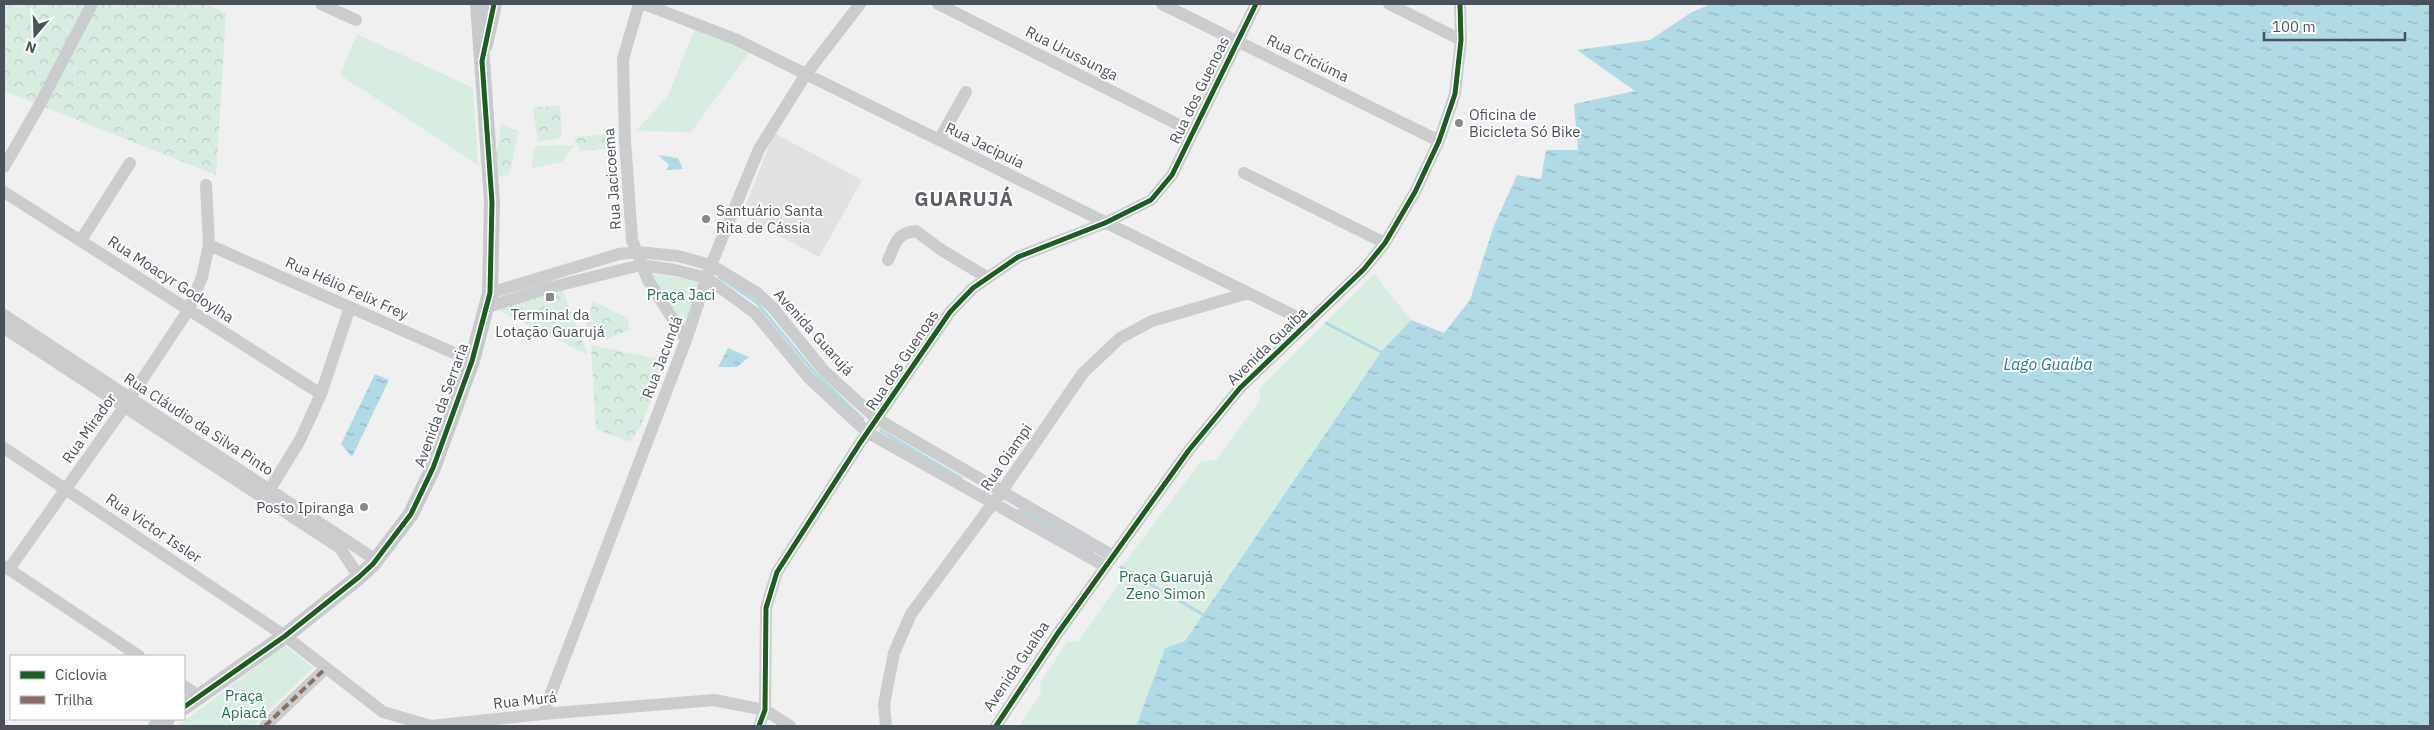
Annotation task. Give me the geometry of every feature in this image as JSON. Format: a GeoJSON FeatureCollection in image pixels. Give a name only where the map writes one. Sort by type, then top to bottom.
{"type":"FeatureCollection","features":[{"type":"Feature","properties":{"kind":"main road","name":"Avenida da Serraria"},"geometry":{"type":"LineString","coordinates":[[185,706],[286,636],[359,578],[376,560],[411,514],[433,468],[472,361],[489,300],[492,202],[482,62],[486,6]]}},
{"type":"Feature","properties":{"kind":"street"},"geometry":{"type":"LineString","coordinates":[[4,167],[39,106],[92,4]]}},
{"type":"Feature","properties":{"kind":"street"},"geometry":{"type":"LineString","coordinates":[[322,4],[356,20]]}},
{"type":"Feature","properties":{"kind":"street","name":"Rua Jacicoema"},"geometry":{"type":"LineString","coordinates":[[639,4],[623,59],[625,140],[632,240],[638,252],[641,265],[686,340]]}},
{"type":"Feature","properties":{"kind":"street","name":"Rua Jacipuia"},"geometry":{"type":"LineString","coordinates":[[644,4],[735,39],[1309,323]]}},
{"type":"Feature","properties":{"kind":"street","name":"Rua Jacundá"},"geometry":{"type":"LineString","coordinates":[[543,714],[686,340],[711,265],[759,149],[806,74],[860,4]]}},
{"type":"Feature","properties":{"kind":"street","name":"Rua Urussunga"},"geometry":{"type":"LineString","coordinates":[[938,4],[1193,132]]}},
{"type":"Feature","properties":{"kind":"street","name":"Rua Criciúma"},"geometry":{"type":"LineString","coordinates":[[1162,4],[1439,141]]}},
{"type":"Feature","properties":{"kind":"street","name":"Rua dos Guenoas"},"geometry":{"type":"LineString","coordinates":[[759,726],[765,710],[766,608],[770,590],[777,572],[867,432],[950,312],[973,288],[1018,257],[1105,223],[1151,200],[1172,175],[1256,4]]}},
{"type":"Feature","properties":{"kind":"street"},"geometry":{"type":"LineString","coordinates":[[1389,4],[1461,40]]}},
{"type":"Feature","properties":{"kind":"street","name":"Avenida Guaíba"},"geometry":{"type":"LineString","coordinates":[[996,726],[1105,566],[1190,450],[1240,388],[1364,268],[1385,243],[1415,192],[1439,141],[1455,94],[1461,40],[1460,4]]}},
{"type":"Feature","properties":{"kind":"street"},"geometry":{"type":"LineString","coordinates":[[939,140],[966,92]]}},
{"type":"Feature","properties":{"kind":"street"},"geometry":{"type":"LineString","coordinates":[[81,240],[130,163]]}},
{"type":"Feature","properties":{"kind":"street"},"geometry":{"type":"LineString","coordinates":[[1244,173],[1385,243]]}},
{"type":"Feature","properties":{"kind":"street","name":"Rua Mirador"},"geometry":{"type":"LineString","coordinates":[[6,567],[66,489],[127,403],[189,309],[202,276],[209,245],[206,185]]}},
{"type":"Feature","properties":{"kind":"street","name":"Rua Moacyr Godoylha"},"geometry":{"type":"LineString","coordinates":[[4,192],[321,394]]}},
{"type":"Feature","properties":{"kind":"street"},"geometry":{"type":"LineString","coordinates":[[888,260],[898,238],[905,232],[916,231],[940,249],[988,278]]}},
{"type":"Feature","properties":{"kind":"street","name":"Rua Hélio Felix Frey"},"geometry":{"type":"LineString","coordinates":[[209,245],[472,361]]}},
{"type":"Feature","properties":{"kind":"street","name":"Avenida Guarujá"},"geometry":{"type":"LineString","coordinates":[[489,300],[610,257],[638,252],[678,256],[711,265],[757,293],[773,308],[824,372],[876,419],[1113,556]]}},
{"type":"Feature","properties":{"kind":"street","name":"Avenida Guarujá"},"geometry":{"type":"LineString","coordinates":[[489,300],[548,288],[641,265],[676,270],[707,278],[755,313],[809,378],[867,432],[1105,566]]}},
{"type":"Feature","properties":{"kind":"street","name":"Rua Oiampi"},"geometry":{"type":"LineString","coordinates":[[886,726],[884,704],[894,653],[911,614],[1002,491],[1083,373],[1120,338],[1152,321],[1248,293]]}},
{"type":"Feature","properties":{"kind":"street"},"geometry":{"type":"LineString","coordinates":[[266,495],[300,440],[321,394],[350,307]]}},
{"type":"Feature","properties":{"kind":"street","name":"Rua Cláudio da Silva Pinto"},"geometry":{"type":"LineString","coordinates":[[4,315],[21,333],[198,449],[340,548],[359,578]]}},
{"type":"Feature","properties":{"kind":"street","name":"Rua Cláudio da Silva Pinto"},"geometry":{"type":"LineString","coordinates":[[4,328],[21,333]]}},
{"type":"Feature","properties":{"kind":"street","name":"Rua Victor Issler"},"geometry":{"type":"LineString","coordinates":[[4,448],[286,636]]}},
{"type":"Feature","properties":{"kind":"street","name":"Rua Cláudio da Silva Pinto"},"geometry":{"type":"LineString","coordinates":[[266,495],[376,560]]}},
{"type":"Feature","properties":{"kind":"street"},"geometry":{"type":"LineString","coordinates":[[6,567],[138,655]]}},
{"type":"Feature","properties":{"kind":"street","name":"Rua Murá"},"geometry":{"type":"LineString","coordinates":[[286,636],[383,712],[406,723],[431,726],[543,714],[714,700],[765,710],[790,726]]}},
{"type":"Feature","properties":{"kind":"street"},"geometry":{"type":"LineString","coordinates":[[265,726],[326,668]]}},
{"type":"Feature","properties":{"kind":"street"},"geometry":{"type":"LineString","coordinates":[[185,687],[198,696]]}},
{"type":"Feature","properties":{"kind":"shaded area"},"geometry":{"type":"Polygon","coordinates":[[[774,133],[862,180],[819,257],[742,215],[774,133]]]}},
{"type":"Feature","properties":{"kind":"green space"},"geometry":{"type":"Polygon","coordinates":[[[4,4],[205,4],[226,13],[216,175],[4,91],[4,4]]]}},
{"type":"Feature","properties":{"kind":"green space"},"geometry":{"type":"Polygon","coordinates":[[[695,28],[750,52],[691,132],[636,131],[668,96],[695,28]]]}},
{"type":"Feature","properties":{"kind":"green space"},"geometry":{"type":"Polygon","coordinates":[[[357,34],[473,88],[478,165],[340,75],[357,34]]]}},
{"type":"Feature","properties":{"kind":"green space"},"geometry":{"type":"Polygon","coordinates":[[[560,106],[562,137],[538,142],[533,107],[560,106]]]}},
{"type":"Feature","properties":{"kind":"green space"},"geometry":{"type":"Polygon","coordinates":[[[501,123],[519,132],[509,175],[500,176],[494,173],[501,123]]]}},
{"type":"Feature","properties":{"kind":"green space"},"geometry":{"type":"Polygon","coordinates":[[[614,133],[615,148],[580,151],[574,137],[614,133]]]}},
{"type":"Feature","properties":{"kind":"green space"},"geometry":{"type":"Polygon","coordinates":[[[575,145],[562,162],[531,169],[535,146],[575,145]]]}},
{"type":"Feature","properties":{"kind":"green space","name":"Praça Jaci"},"geometry":{"type":"Polygon","coordinates":[[[650,273],[701,282],[686,334],[650,273]]]}},
{"type":"Feature","properties":{"kind":"green space","name":"Praça Guarujá Zeno Simon"},"geometry":{"type":"Polygon","coordinates":[[[1374,274],[1411,320],[1381,352],[1185,641],[1165,648],[1136,726],[1019,726],[1041,693],[1040,683],[1068,641],[1078,642],[1119,583],[1118,571],[1201,461],[1216,460],[1260,400],[1259,389],[1374,274]]]}},
{"type":"Feature","properties":{"kind":"green space"},"geometry":{"type":"Polygon","coordinates":[[[561,287],[588,355],[500,311],[505,304],[561,287]]]}},
{"type":"Feature","properties":{"kind":"green space"},"geometry":{"type":"Polygon","coordinates":[[[593,301],[627,318],[630,330],[608,338],[583,337],[593,301]]]}},
{"type":"Feature","properties":{"kind":"green space"},"geometry":{"type":"Polygon","coordinates":[[[591,345],[667,361],[641,425],[630,442],[596,429],[591,345]]]}},
{"type":"Feature","properties":{"kind":"green space","name":"Praça Apiacá"},"geometry":{"type":"Polygon","coordinates":[[[285,645],[313,668],[253,726],[178,726],[285,645]]]}},
{"type":"Feature","properties":{"kind":"water","name":"Lago Guaíba"},"geometry":{"type":"Polygon","coordinates":[[[1711,4],[2430,4],[2430,726],[1136,726],[1165,648],[1185,641],[1381,352],[1411,320],[1444,333],[1470,300],[1493,228],[1517,175],[1541,179],[1546,150],[1578,150],[1574,104],[1635,91],[1577,50],[1650,40],[1692,12],[1711,4]]]}},
{"type":"Feature","properties":{"kind":"water"},"geometry":{"type":"Polygon","coordinates":[[[658,155],[678,158],[683,169],[666,170],[669,165],[658,155]]]}},
{"type":"Feature","properties":{"kind":"water"},"geometry":{"type":"Polygon","coordinates":[[[728,348],[749,357],[737,367],[718,367],[728,348]]]}},
{"type":"Feature","properties":{"kind":"water"},"geometry":{"type":"Polygon","coordinates":[[[375,374],[389,380],[352,457],[341,444],[375,374]]]}},
{"type":"Feature","properties":{"kind":"waterway"},"geometry":{"type":"LineString","coordinates":[[719,277],[756,302],[816,374],[863,419]]}},
{"type":"Feature","properties":{"kind":"waterway"},"geometry":{"type":"LineString","coordinates":[[1326,323],[1381,352]]}},
{"type":"Feature","properties":{"kind":"waterway"},"geometry":{"type":"LineString","coordinates":[[880,430],[961,478]]}},
{"type":"Feature","properties":{"kind":"waterway"},"geometry":{"type":"LineString","coordinates":[[1019,510],[1093,552]]}},
{"type":"Feature","properties":{"kind":"waterway"},"geometry":{"type":"LineString","coordinates":[[1121,567],[1202,614]]}},
{"type":"Feature","properties":{"kind":"marked path"},"geometry":{"type":"LineString","coordinates":[[265,726],[326,668]]}},
{"type":"Feature","properties":{"kind":"cycle path"},"geometry":{"type":"LineString","coordinates":[[185,706],[285,636],[373,564],[411,514],[433,468],[472,361],[490,293],[492,202],[482,61],[494,4]]}},
{"type":"Feature","properties":{"kind":"cycle path"},"geometry":{"type":"LineString","coordinates":[[759,726],[765,710],[766,608],[777,572],[860,443],[950,312],[973,288],[1018,257],[1105,223],[1151,200],[1172,175],[1256,4]]}},
{"type":"Feature","properties":{"kind":"cycle path"},"geometry":{"type":"LineString","coordinates":[[996,726],[1058,633],[1189,450],[1240,388],[1364,269],[1385,243],[1415,192],[1439,141],[1455,94],[1461,40],[1460,4]]}},
{"type":"Feature","properties":{"kind":"place","name":"Oficina de Bicicleta Só Bike"},"geometry":{"type":"Point","coordinates":[1459,123]}},
{"type":"Feature","properties":{"kind":"place","name":"Santuário Santa Rita de Cássia"},"geometry":{"type":"Point","coordinates":[706,219]}},
{"type":"Feature","properties":{"kind":"place","name":"Terminal da Lotação Guarujá"},"geometry":{"type":"Point","coordinates":[550,297]}},
{"type":"Feature","properties":{"kind":"place","name":"Posto Ipiranga"},"geometry":{"type":"Point","coordinates":[364,507]}},
{"type":"Feature","properties":{"kind":"district","name":"GUARUJÁ"},"geometry":{"type":"Point","coordinates":[964,198]}}]}
